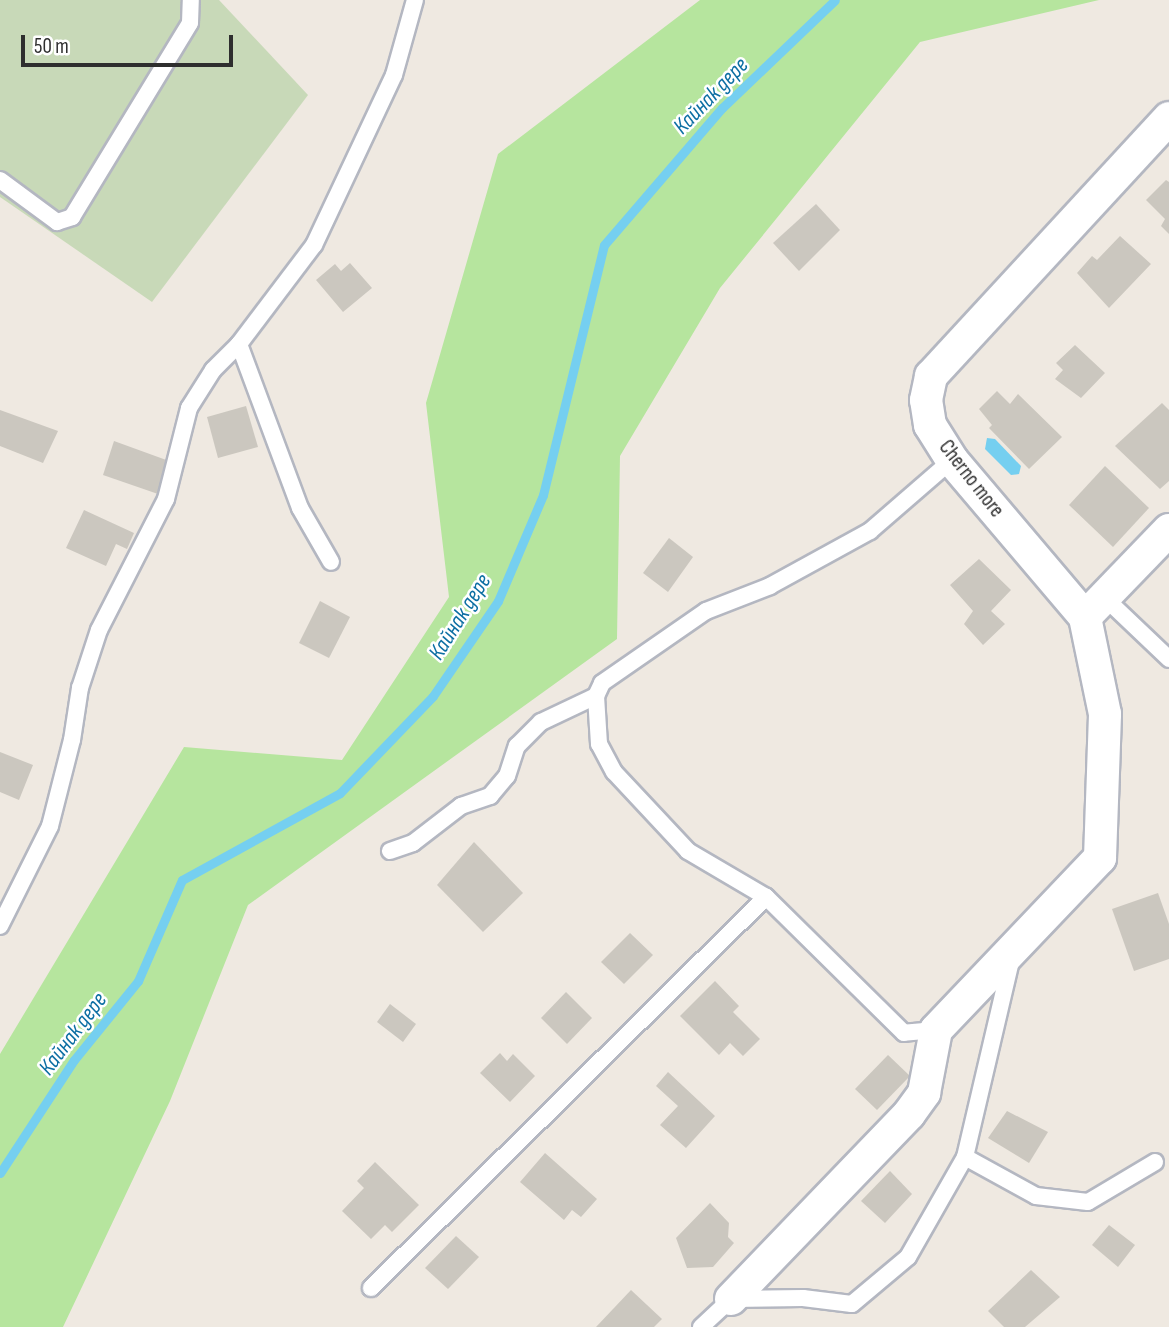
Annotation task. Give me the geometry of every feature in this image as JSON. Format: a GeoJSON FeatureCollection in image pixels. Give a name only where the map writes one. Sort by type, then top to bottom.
{"type":"FeatureCollection","features":[{"type":"Feature","properties":{"kind":"street","name":"Cherno more"},"geometry":{"type":"LineString","coordinates":[[1095,607],[952,460],[930,425],[926,400],[930,376],[1169,118]]}},
{"type":"Feature","properties":{"kind":"street"},"geometry":{"type":"LineString","coordinates":[[731,1299],[909,1114],[924,1093],[936,1030],[1100,858],[1105,714],[1095,607],[1169,530]]}},
{"type":"Feature","properties":{"kind":"lane"},"geometry":{"type":"LineString","coordinates":[[0,180],[57,222],[72,217],[190,23],[191,0]]}},
{"type":"Feature","properties":{"kind":"lane"},"geometry":{"type":"LineString","coordinates":[[0,926],[50,825],[91,653],[166,499],[189,408],[213,370],[239,344],[314,245],[394,75],[415,0]]}},
{"type":"Feature","properties":{"kind":"lane"},"geometry":{"type":"LineString","coordinates":[[239,344],[300,508],[331,562]]}},
{"type":"Feature","properties":{"kind":"lane"},"geometry":{"type":"LineString","coordinates":[[936,1030],[904,1033],[766,897],[688,851],[614,772],[599,744],[596,696],[602,683],[706,611],[770,586],[870,531],[952,460]]}},
{"type":"Feature","properties":{"kind":"lane"},"geometry":{"type":"LineString","coordinates":[[1095,607],[1169,659]]}},
{"type":"Feature","properties":{"kind":"lane"},"geometry":{"type":"LineString","coordinates":[[390,851],[413,843],[461,806],[490,796],[507,776],[517,746],[541,722],[596,696]]}},
{"type":"Feature","properties":{"kind":"lane"},"geometry":{"type":"LineString","coordinates":[[371,1288],[766,897]]}},
{"type":"Feature","properties":{"kind":"lane"},"geometry":{"type":"LineString","coordinates":[[701,1327],[731,1299],[803,1298],[852,1304],[908,1257],[965,1157],[1014,948]]}},
{"type":"Feature","properties":{"kind":"lane"},"geometry":{"type":"LineString","coordinates":[[965,1157],[1036,1196],[1088,1202],[1155,1162]]}},
{"type":"Feature","properties":{"kind":"green space"},"geometry":{"type":"Polygon","coordinates":[[[0,0],[219,0],[308,95],[152,302],[0,197],[0,0]]]}},
{"type":"Feature","properties":{"kind":"green space"},"geometry":{"type":"Polygon","coordinates":[[[700,0],[1099,0],[920,42],[720,288],[620,456],[617,639],[248,905],[170,1101],[63,1327],[0,1327],[0,1054],[184,747],[342,760],[449,597],[426,403],[498,154],[700,0]]]}},
{"type":"Feature","properties":{"kind":"water"},"geometry":{"type":"Polygon","coordinates":[[[987,438],[995,439],[1021,466],[1019,474],[1011,475],[985,449],[987,438]]]}},
{"type":"Feature","properties":{"kind":"building"},"geometry":{"type":"Polygon","coordinates":[[[1166,180],[1169,182],[1169,234],[1161,226],[1165,219],[1146,200],[1166,180]]]}},
{"type":"Feature","properties":{"kind":"building"},"geometry":{"type":"Polygon","coordinates":[[[816,204],[840,230],[799,271],[773,243],[816,204]]]}},
{"type":"Feature","properties":{"kind":"building"},"geometry":{"type":"Polygon","coordinates":[[[1120,236],[1151,264],[1109,308],[1077,273],[1092,256],[1097,260],[1120,236]]]}},
{"type":"Feature","properties":{"kind":"building"},"geometry":{"type":"Polygon","coordinates":[[[350,263],[372,288],[343,312],[316,280],[335,264],[341,271],[350,263]]]}},
{"type":"Feature","properties":{"kind":"building"},"geometry":{"type":"Polygon","coordinates":[[[1075,345],[1105,373],[1081,398],[1055,379],[1063,370],[1056,363],[1075,345]]]}},
{"type":"Feature","properties":{"kind":"building"},"geometry":{"type":"Polygon","coordinates":[[[997,391],[1010,404],[1018,394],[1062,437],[1029,469],[989,428],[992,425],[979,409],[997,391]]]}},
{"type":"Feature","properties":{"kind":"building"},"geometry":{"type":"Polygon","coordinates":[[[1162,403],[1169,410],[1169,481],[1160,489],[1115,446],[1162,403]]]}},
{"type":"Feature","properties":{"kind":"building"},"geometry":{"type":"Polygon","coordinates":[[[246,406],[258,447],[218,458],[207,417],[246,406]]]}},
{"type":"Feature","properties":{"kind":"building"},"geometry":{"type":"Polygon","coordinates":[[[0,410],[58,431],[43,463],[0,446],[0,410]]]}},
{"type":"Feature","properties":{"kind":"building"},"geometry":{"type":"Polygon","coordinates":[[[114,441],[169,461],[158,494],[103,475],[114,441]]]}},
{"type":"Feature","properties":{"kind":"building"},"geometry":{"type":"Polygon","coordinates":[[[1105,466],[1149,508],[1113,547],[1069,505],[1105,466]]]}},
{"type":"Feature","properties":{"kind":"building"},"geometry":{"type":"Polygon","coordinates":[[[84,510],[134,533],[127,549],[116,544],[106,566],[66,548],[84,510]]]}},
{"type":"Feature","properties":{"kind":"building"},"geometry":{"type":"Polygon","coordinates":[[[669,538],[693,557],[668,592],[643,573],[669,538]]]}},
{"type":"Feature","properties":{"kind":"building"},"geometry":{"type":"Polygon","coordinates":[[[979,559],[1011,590],[991,611],[1005,624],[983,645],[964,624],[973,611],[950,585],[979,559]]]}},
{"type":"Feature","properties":{"kind":"building"},"geometry":{"type":"Polygon","coordinates":[[[320,601],[350,617],[329,658],[299,643],[320,601]]]}},
{"type":"Feature","properties":{"kind":"building"},"geometry":{"type":"Polygon","coordinates":[[[0,752],[33,765],[19,800],[0,792],[0,752]]]}},
{"type":"Feature","properties":{"kind":"building"},"geometry":{"type":"Polygon","coordinates":[[[474,842],[523,893],[483,932],[437,885],[474,842]]]}},
{"type":"Feature","properties":{"kind":"building"},"geometry":{"type":"Polygon","coordinates":[[[1158,893],[1169,924],[1169,959],[1134,971],[1112,909],[1158,893]]]}},
{"type":"Feature","properties":{"kind":"building"},"geometry":{"type":"Polygon","coordinates":[[[630,933],[653,955],[624,984],[601,962],[630,933]]]}},
{"type":"Feature","properties":{"kind":"building"},"geometry":{"type":"Polygon","coordinates":[[[715,981],[739,1006],[733,1012],[760,1039],[743,1056],[730,1043],[719,1055],[680,1016],[715,981]]]}},
{"type":"Feature","properties":{"kind":"building"},"geometry":{"type":"Polygon","coordinates":[[[566,992],[592,1018],[567,1044],[541,1018],[566,992]]]}},
{"type":"Feature","properties":{"kind":"building"},"geometry":{"type":"Polygon","coordinates":[[[390,1004],[416,1024],[403,1042],[377,1022],[390,1004]]]}},
{"type":"Feature","properties":{"kind":"building"},"geometry":{"type":"Polygon","coordinates":[[[500,1053],[507,1061],[513,1054],[535,1076],[510,1102],[480,1073],[500,1053]]]}},
{"type":"Feature","properties":{"kind":"building"},"geometry":{"type":"Polygon","coordinates":[[[888,1055],[910,1076],[877,1110],[855,1089],[888,1055]]]}},
{"type":"Feature","properties":{"kind":"building"},"geometry":{"type":"Polygon","coordinates":[[[668,1072],[715,1116],[686,1148],[660,1125],[678,1106],[656,1086],[668,1072]]]}},
{"type":"Feature","properties":{"kind":"building"},"geometry":{"type":"Polygon","coordinates":[[[1007,1111],[1048,1132],[1029,1163],[988,1138],[1007,1111]]]}},
{"type":"Feature","properties":{"kind":"building"},"geometry":{"type":"Polygon","coordinates":[[[545,1153],[597,1199],[581,1217],[572,1210],[564,1220],[520,1182],[545,1153]]]}},
{"type":"Feature","properties":{"kind":"building"},"geometry":{"type":"Polygon","coordinates":[[[375,1162],[419,1205],[392,1232],[385,1225],[371,1239],[342,1211],[364,1188],[357,1181],[375,1162]]]}},
{"type":"Feature","properties":{"kind":"building"},"geometry":{"type":"Polygon","coordinates":[[[890,1171],[912,1194],[885,1223],[861,1201],[890,1171]]]}},
{"type":"Feature","properties":{"kind":"building"},"geometry":{"type":"Polygon","coordinates":[[[710,1203],[729,1223],[728,1237],[734,1243],[713,1267],[687,1268],[676,1238],[710,1203]]]}},
{"type":"Feature","properties":{"kind":"building"},"geometry":{"type":"Polygon","coordinates":[[[1109,1225],[1135,1245],[1118,1267],[1092,1245],[1109,1225]]]}},
{"type":"Feature","properties":{"kind":"building"},"geometry":{"type":"Polygon","coordinates":[[[456,1236],[479,1257],[448,1289],[425,1268],[456,1236]]]}},
{"type":"Feature","properties":{"kind":"building"},"geometry":{"type":"Polygon","coordinates":[[[1031,1270],[1060,1297],[1025,1327],[1004,1327],[988,1311],[1031,1270]]]}},
{"type":"Feature","properties":{"kind":"building"},"geometry":{"type":"Polygon","coordinates":[[[631,1290],[662,1319],[654,1327],[596,1327],[631,1290]]]}},
{"type":"Feature","properties":{"kind":"waterway","name":"Кайнак дере"},"geometry":{"type":"LineString","coordinates":[[0,1173],[74,1060],[138,981],[182,880],[340,793],[433,696],[498,601],[543,495],[604,245],[722,108],[835,0]]}}]}
